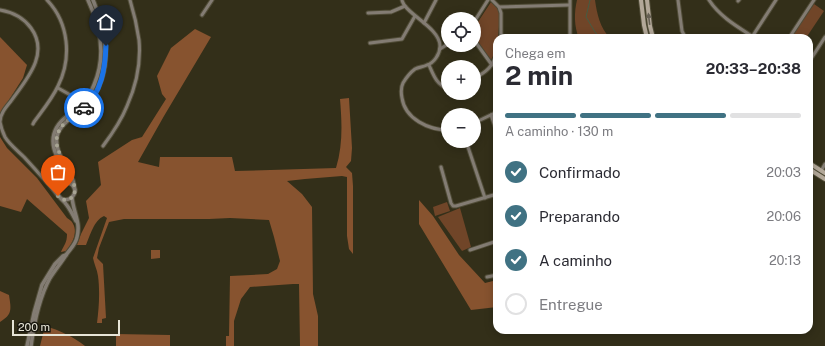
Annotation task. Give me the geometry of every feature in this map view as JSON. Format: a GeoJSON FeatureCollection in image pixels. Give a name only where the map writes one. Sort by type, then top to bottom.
{"type":"FeatureCollection","features":[{"type":"Feature","properties":{"kind":"main road"},"geometry":{"type":"LineString","coordinates":[[641,0],[646,34]]}},
{"type":"Feature","properties":{"kind":"main road"},"geometry":{"type":"LineString","coordinates":[[647,0],[650,26],[653,34]]}},
{"type":"Feature","properties":{"kind":"main road"},"geometry":{"type":"LineString","coordinates":[[813,166],[823,172]]}},
{"type":"Feature","properties":{"kind":"main road"},"geometry":{"type":"LineString","coordinates":[[813,172],[823,178]]}},
{"type":"Feature","properties":{"kind":"street"},"geometry":{"type":"LineString","coordinates":[[33,124],[58,88],[65,69],[67,56],[67,44],[62,24],[57,14],[46,0]]}},
{"type":"Feature","properties":{"kind":"street"},"geometry":{"type":"LineString","coordinates":[[66,183],[65,174],[54,151],[54,132],[62,120],[86,103],[96,80],[101,56],[101,41],[98,26],[88,0]]}},
{"type":"Feature","properties":{"kind":"street"},"geometry":{"type":"LineString","coordinates":[[31,346],[36,318],[44,291],[51,277],[76,240],[79,225],[73,205],[72,198],[75,190],[72,178],[58,150],[57,137],[61,128],[86,103],[98,88],[102,76],[106,46],[101,21],[93,0]]}},
{"type":"Feature","properties":{"kind":"street"},"geometry":{"type":"LineString","coordinates":[[103,146],[120,121],[127,107],[136,75],[139,42],[130,0]]}},
{"type":"Feature","properties":{"kind":"street"},"geometry":{"type":"LineString","coordinates":[[202,15],[212,0]]}},
{"type":"Feature","properties":{"kind":"street"},"geometry":{"type":"LineString","coordinates":[[402,0],[404,6],[424,23],[438,40],[440,46],[439,53],[436,58],[429,65],[417,68],[403,83],[401,94],[402,100],[412,117],[422,124],[434,129],[441,130]]}},
{"type":"Feature","properties":{"kind":"street"},"geometry":{"type":"LineString","coordinates":[[424,23],[436,0]]}},
{"type":"Feature","properties":{"kind":"street"},"geometry":{"type":"LineString","coordinates":[[480,12],[488,0]]}},
{"type":"Feature","properties":{"kind":"street"},"geometry":{"type":"LineString","coordinates":[[492,0],[499,7],[501,13],[501,34]]}},
{"type":"Feature","properties":{"kind":"street"},"geometry":{"type":"LineString","coordinates":[[570,0],[570,34]]}},
{"type":"Feature","properties":{"kind":"street"},"geometry":{"type":"LineString","coordinates":[[678,0],[684,34]]}},
{"type":"Feature","properties":{"kind":"street"},"geometry":{"type":"LineString","coordinates":[[709,0],[722,16],[747,34]]}},
{"type":"Feature","properties":{"kind":"street"},"geometry":{"type":"LineString","coordinates":[[755,34],[776,0]]}},
{"type":"Feature","properties":{"kind":"street"},"geometry":{"type":"LineString","coordinates":[[792,34],[814,0]]}},
{"type":"Feature","properties":{"kind":"street"},"geometry":{"type":"LineString","coordinates":[[499,7],[570,5]]}},
{"type":"Feature","properties":{"kind":"street"},"geometry":{"type":"LineString","coordinates":[[368,13],[392,12],[404,6]]}},
{"type":"Feature","properties":{"kind":"street"},"geometry":{"type":"LineString","coordinates":[[0,10],[8,11],[19,16],[23,20],[35,35],[38,49],[37,59],[31,73],[6,106],[1,116],[0,122],[2,130],[6,138],[42,176],[69,208],[79,225]]}},
{"type":"Feature","properties":{"kind":"street"},"geometry":{"type":"LineString","coordinates":[[370,43],[402,39],[416,16]]}},
{"type":"Feature","properties":{"kind":"street"},"geometry":{"type":"LineString","coordinates":[[813,56],[825,37]]}},
{"type":"Feature","properties":{"kind":"street"},"geometry":{"type":"LineString","coordinates":[[481,50],[492,65],[481,74]]}},
{"type":"Feature","properties":{"kind":"street"},"geometry":{"type":"LineString","coordinates":[[429,65],[436,81],[441,85]]}},
{"type":"Feature","properties":{"kind":"street"},"geometry":{"type":"LineString","coordinates":[[58,88],[86,103]]}},
{"type":"Feature","properties":{"kind":"street"},"geometry":{"type":"LineString","coordinates":[[481,120],[491,115],[493,121]]}},
{"type":"Feature","properties":{"kind":"street"},"geometry":{"type":"LineString","coordinates":[[468,148],[485,198]]}},
{"type":"Feature","properties":{"kind":"street"},"geometry":{"type":"LineString","coordinates":[[823,178],[825,164]]}},
{"type":"Feature","properties":{"kind":"street"},"geometry":{"type":"LineString","coordinates":[[441,167],[454,206],[493,195]]}},
{"type":"Feature","properties":{"kind":"street"},"geometry":{"type":"LineString","coordinates":[[42,176],[52,185],[59,186],[66,183],[72,185],[75,190]]}},
{"type":"Feature","properties":{"kind":"street"},"geometry":{"type":"LineString","coordinates":[[59,186],[57,191],[60,197],[67,200],[72,198]]}},
{"type":"Feature","properties":{"kind":"street"},"geometry":{"type":"LineString","coordinates":[[470,250],[493,242]]}},
{"type":"Feature","properties":{"kind":"street"},"geometry":{"type":"LineString","coordinates":[[27,346],[34,313],[42,286],[55,264],[66,254]]}},
{"type":"Feature","properties":{"kind":"street"},"geometry":{"type":"LineString","coordinates":[[487,277],[493,276]]}},
{"type":"Feature","properties":{"kind":"shaded area"},"geometry":{"type":"Polygon","coordinates":[[[577,0],[595,0],[600,20],[607,34],[578,34],[575,9],[577,0]]]}},
{"type":"Feature","properties":{"kind":"shaded area"},"geometry":{"type":"Polygon","coordinates":[[[491,2],[499,10],[500,16],[498,34],[493,34],[493,56],[491,60],[481,46],[481,17],[491,2]]]}},
{"type":"Feature","properties":{"kind":"shaded area"},"geometry":{"type":"Polygon","coordinates":[[[814,4],[824,11],[809,34],[793,34],[814,4]]]}},
{"type":"Feature","properties":{"kind":"shaded area"},"geometry":{"type":"Polygon","coordinates":[[[195,29],[211,37],[138,162],[159,167],[160,157],[232,157],[235,171],[336,168],[340,151],[341,134],[340,99],[349,98],[352,148],[351,161],[346,167],[352,173],[353,254],[349,249],[347,236],[347,177],[342,176],[287,181],[302,194],[312,207],[313,294],[318,316],[318,346],[300,346],[299,284],[293,284],[250,287],[241,299],[234,321],[234,346],[226,346],[226,336],[229,336],[230,276],[268,274],[277,269],[280,261],[269,220],[230,218],[124,219],[109,222],[99,248],[97,258],[103,264],[106,318],[102,319],[102,323],[97,323],[99,282],[98,273],[93,258],[107,218],[104,216],[98,221],[86,245],[77,245],[89,218],[86,201],[101,185],[98,162],[132,140],[142,137],[166,99],[162,94],[157,76],[171,48],[195,29]]]}},
{"type":"Feature","properties":{"kind":"shaded area"},"geometry":{"type":"Polygon","coordinates":[[[0,37],[27,65],[23,78],[0,114],[0,37]]]}},
{"type":"Feature","properties":{"kind":"shaded area"},"geometry":{"type":"Polygon","coordinates":[[[0,137],[7,148],[37,178],[67,218],[72,222],[75,234],[66,251],[61,252],[66,242],[67,234],[27,199],[21,212],[0,206],[0,137]]]}},
{"type":"Feature","properties":{"kind":"shaded area"},"geometry":{"type":"Polygon","coordinates":[[[419,200],[433,216],[459,255],[485,283],[493,281],[493,307],[471,310],[419,224],[419,200]]]}},
{"type":"Feature","properties":{"kind":"shaded area"},"geometry":{"type":"Polygon","coordinates":[[[447,202],[450,211],[435,216],[433,207],[447,202]]]}},
{"type":"Feature","properties":{"kind":"shaded area"},"geometry":{"type":"Polygon","coordinates":[[[460,208],[471,247],[462,251],[438,217],[460,208]]]}},
{"type":"Feature","properties":{"kind":"shaded area"},"geometry":{"type":"Polygon","coordinates":[[[151,250],[160,250],[160,258],[151,259],[151,250]]]}},
{"type":"Feature","properties":{"kind":"shaded area"},"geometry":{"type":"Polygon","coordinates":[[[0,291],[9,295],[10,311],[9,314],[0,322],[0,291]]]}},
{"type":"Feature","properties":{"kind":"shaded area"},"geometry":{"type":"Polygon","coordinates":[[[45,326],[66,334],[85,346],[40,346],[45,326]]]}},
{"type":"Feature","properties":{"kind":"shaded area"},"geometry":{"type":"Polygon","coordinates":[[[116,334],[170,335],[170,346],[116,346],[116,334]]]}},
{"type":"Feature","properties":{"kind":"waterway"},"geometry":{"type":"LineString","coordinates":[[590,0],[586,17],[597,34]]}},
{"type":"Feature","properties":{"kind":"way so far"},"geometry":{"type":"LineString","coordinates":[[58,196],[64,200],[70,199],[74,195],[75,190],[72,178],[58,150],[58,133],[67,122],[84,108]]}},
{"type":"Feature","properties":{"kind":"route"},"geometry":{"type":"LineString","coordinates":[[84,108],[96,93],[100,83],[104,70],[106,46]]}}]}
